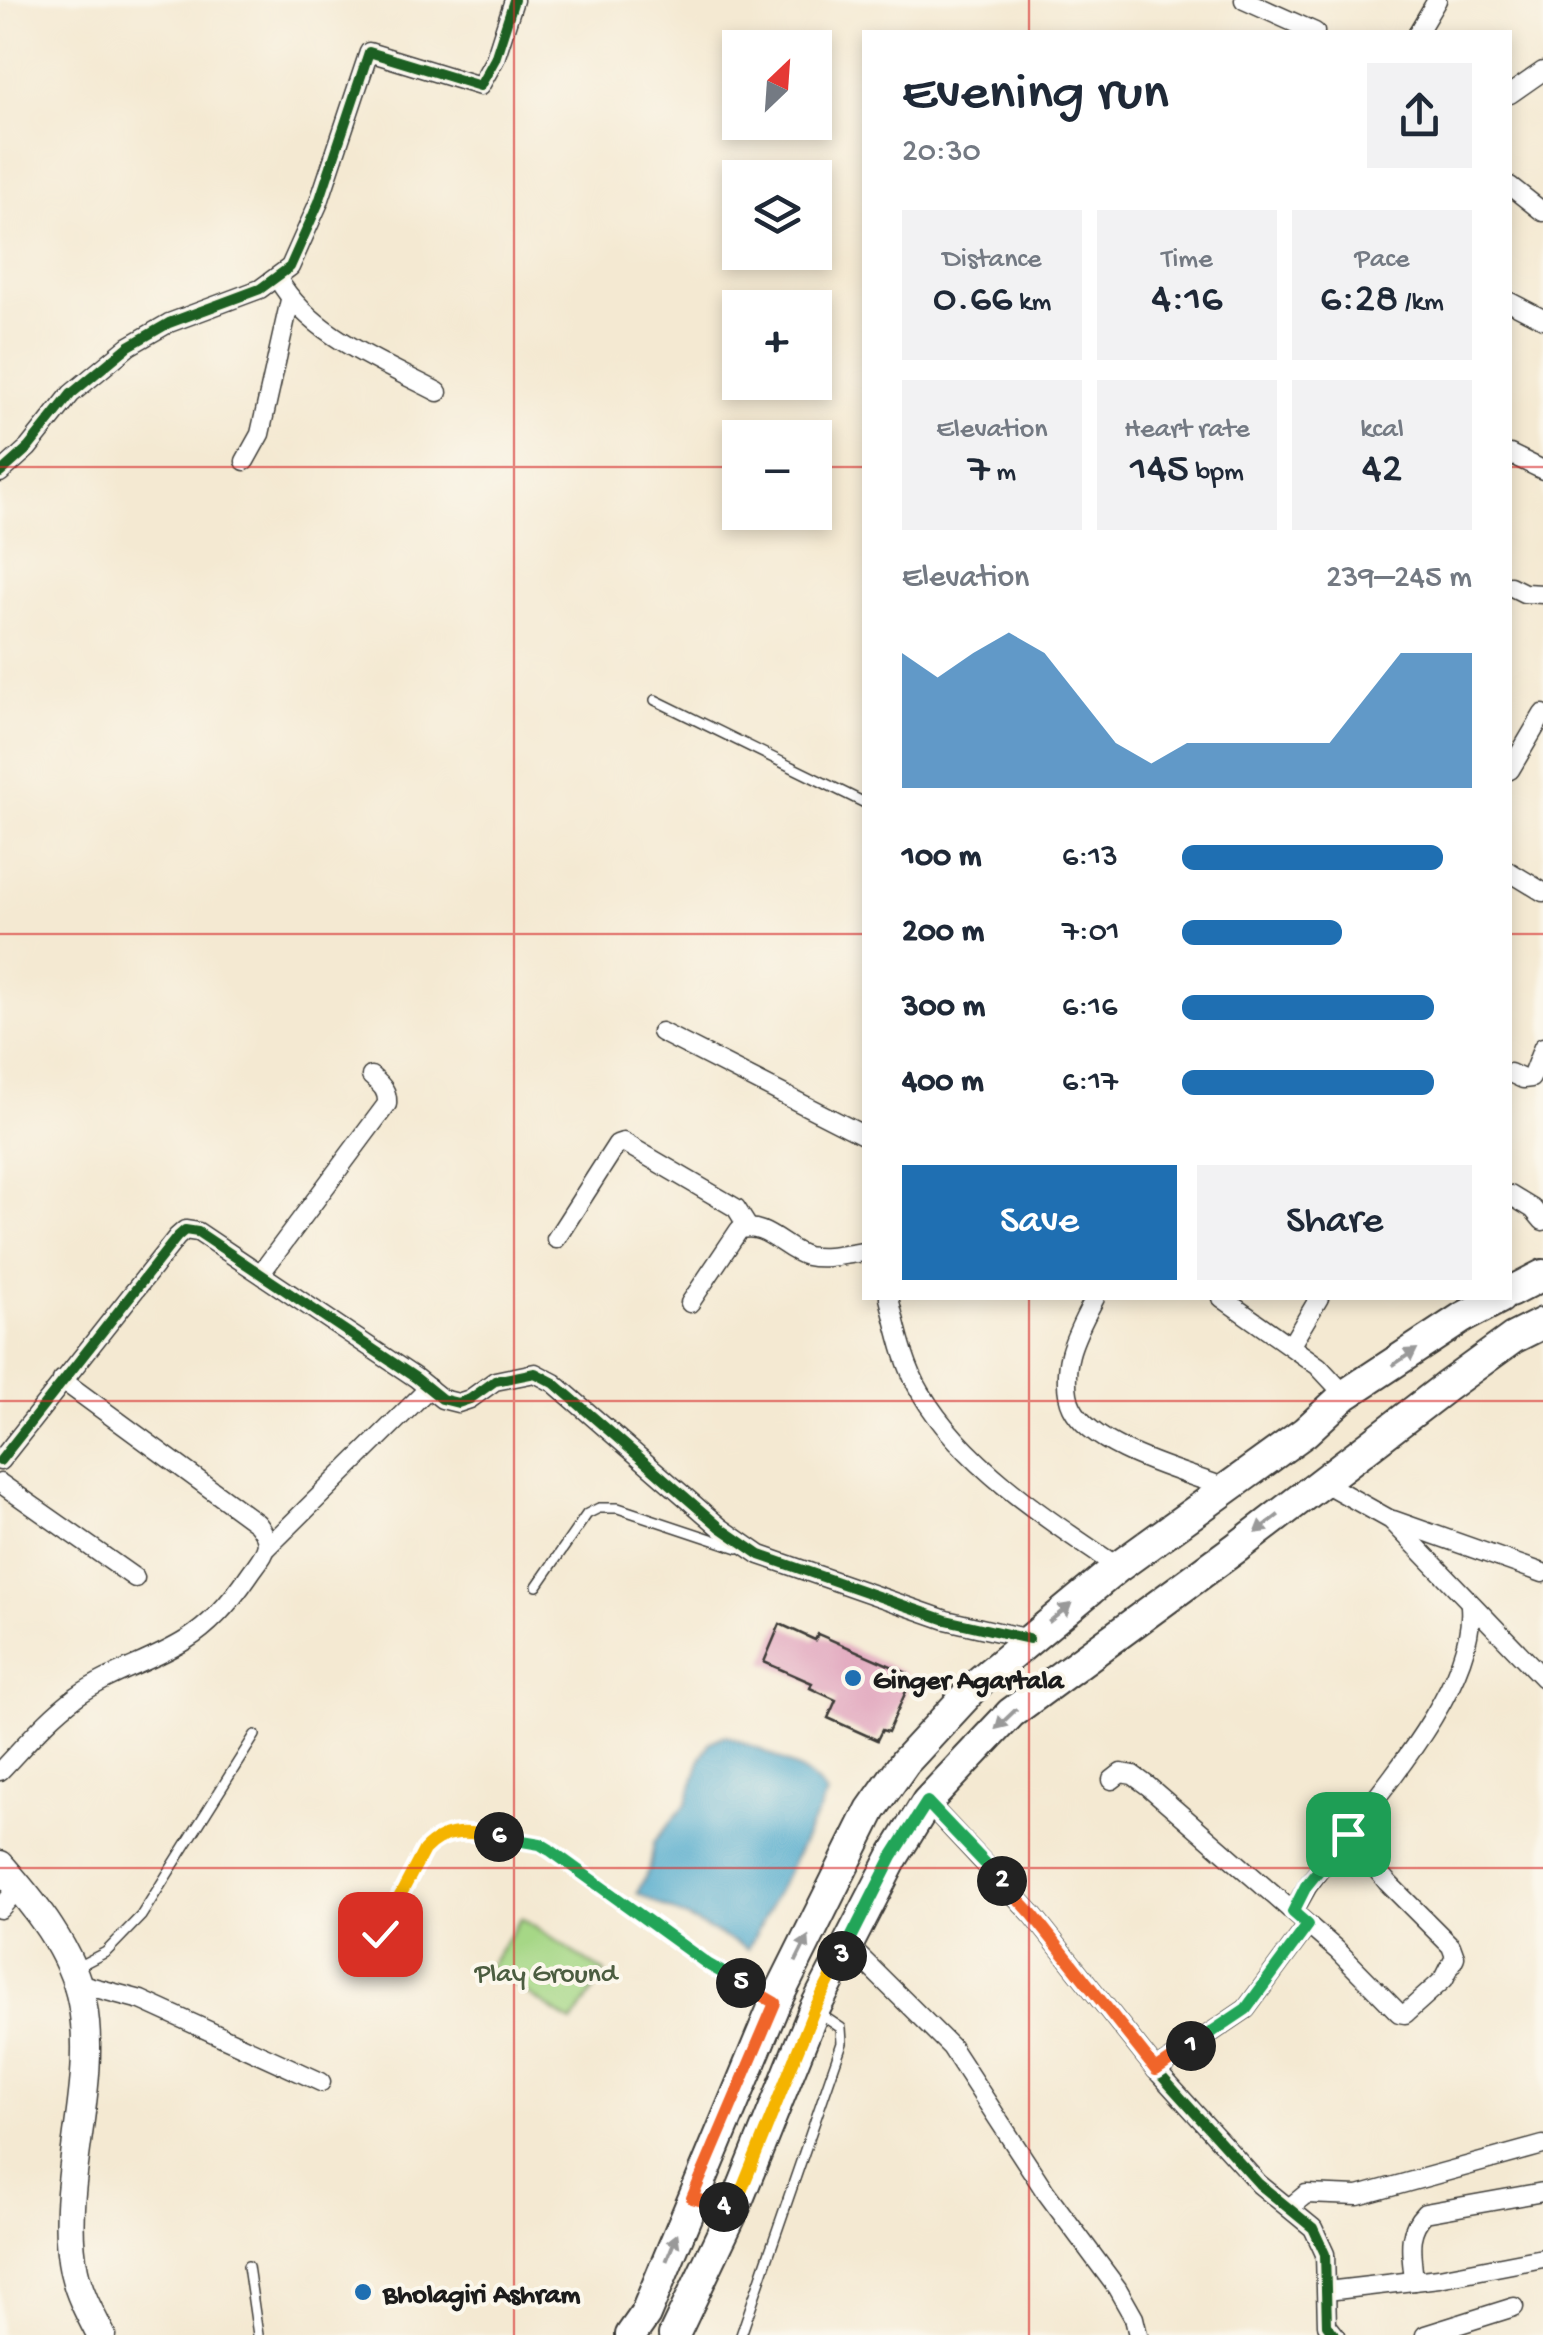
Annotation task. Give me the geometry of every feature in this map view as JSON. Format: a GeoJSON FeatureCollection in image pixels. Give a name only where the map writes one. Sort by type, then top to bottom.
{"type":"FeatureCollection","features":[{"type":"Feature","properties":{"kind":"main road"},"geometry":{"type":"LineString","coordinates":[[1512,1291],[1543,1275]]}},
{"type":"Feature","properties":{"kind":"main road"},"geometry":{"type":"LineString","coordinates":[[631,2335],[645,2316],[775,2003],[870,1810],[905,1762],[980,1681],[1118,1567],[1305,1432],[1346,1396],[1462,1318],[1496,1300]]}},
{"type":"Feature","properties":{"kind":"main road"},"geometry":{"type":"LineString","coordinates":[[674,2335],[734,2209],[814,2010],[892,1857],[927,1802],[1011,1713],[1513,1338],[1543,1323]]}},
{"type":"Feature","properties":{"kind":"main road"},"geometry":{"type":"LineString","coordinates":[[692,2198],[734,2209]]}},
{"type":"Feature","properties":{"kind":"street"},"geometry":{"type":"LineString","coordinates":[[0,473],[28,448],[71,394],[129,346],[169,323],[260,289],[290,267],[319,202],[368,54],[372,51],[480,86],[495,60],[514,0]]}},
{"type":"Feature","properties":{"kind":"street"},"geometry":{"type":"LineString","coordinates":[[1419,30],[1437,0]]}},
{"type":"Feature","properties":{"kind":"street"},"geometry":{"type":"LineString","coordinates":[[1252,2],[1311,30]]}},
{"type":"Feature","properties":{"kind":"street"},"geometry":{"type":"LineString","coordinates":[[1512,93],[1543,72]]}},
{"type":"Feature","properties":{"kind":"street"},"geometry":{"type":"LineString","coordinates":[[1512,188],[1543,212]]}},
{"type":"Feature","properties":{"kind":"street"},"geometry":{"type":"LineString","coordinates":[[278,279],[290,300],[352,346],[438,392]]}},
{"type":"Feature","properties":{"kind":"street"},"geometry":{"type":"LineString","coordinates":[[245,461],[260,434],[290,300]]}},
{"type":"Feature","properties":{"kind":"street"},"geometry":{"type":"LineString","coordinates":[[1512,303],[1543,318]]}},
{"type":"Feature","properties":{"kind":"street"},"geometry":{"type":"LineString","coordinates":[[1512,455],[1543,470]]}},
{"type":"Feature","properties":{"kind":"street"},"geometry":{"type":"LineString","coordinates":[[1512,587],[1524,594],[1543,594]]}},
{"type":"Feature","properties":{"kind":"street"},"geometry":{"type":"LineString","coordinates":[[1512,767],[1543,714]]}},
{"type":"Feature","properties":{"kind":"street"},"geometry":{"type":"LineString","coordinates":[[1512,873],[1543,892]]}},
{"type":"Feature","properties":{"kind":"street"},"geometry":{"type":"LineString","coordinates":[[661,1032],[862,1134]]}},
{"type":"Feature","properties":{"kind":"street"},"geometry":{"type":"LineString","coordinates":[[1512,1074],[1530,1078],[1543,1047]]}},
{"type":"Feature","properties":{"kind":"street"},"geometry":{"type":"LineString","coordinates":[[261,1272],[387,1104],[388,1095],[370,1076]]}},
{"type":"Feature","properties":{"kind":"street"},"geometry":{"type":"LineString","coordinates":[[556,1239],[617,1144],[623,1142],[736,1208],[748,1227]]}},
{"type":"Feature","properties":{"kind":"street"},"geometry":{"type":"LineString","coordinates":[[1512,1196],[1533,1209],[1543,1221]]}},
{"type":"Feature","properties":{"kind":"street"},"geometry":{"type":"LineString","coordinates":[[690,1303],[739,1230],[748,1227],[765,1232],[809,1257],[862,1252]]}},
{"type":"Feature","properties":{"kind":"street"},"geometry":{"type":"LineString","coordinates":[[0,1462],[185,1230],[210,1238],[442,1399],[470,1399],[495,1381],[536,1373],[554,1382],[721,1528],[760,1554],[946,1620],[1028,1638]]}},
{"type":"Feature","properties":{"kind":"street"},"geometry":{"type":"LineString","coordinates":[[890,1300],[918,1390],[942,1424],[1031,1506],[1118,1567]]}},
{"type":"Feature","properties":{"kind":"street"},"geometry":{"type":"LineString","coordinates":[[1094,1300],[1070,1353],[1067,1378],[1072,1407],[1090,1428],[1114,1443],[1226,1488]]}},
{"type":"Feature","properties":{"kind":"street"},"geometry":{"type":"LineString","coordinates":[[1225,1300],[1318,1366],[1346,1396]]}},
{"type":"Feature","properties":{"kind":"street"},"geometry":{"type":"LineString","coordinates":[[1291,1345],[1318,1300]]}},
{"type":"Feature","properties":{"kind":"street"},"geometry":{"type":"LineString","coordinates":[[62,1380],[256,1522],[267,1536],[268,1547]]}},
{"type":"Feature","properties":{"kind":"street"},"geometry":{"type":"LineString","coordinates":[[0,1772],[74,1698],[102,1679],[185,1641],[204,1626],[230,1602],[268,1547],[429,1388]]}},
{"type":"Feature","properties":{"kind":"street"},"geometry":{"type":"LineString","coordinates":[[1322,1481],[1391,1520],[1543,1573]]}},
{"type":"Feature","properties":{"kind":"street"},"geometry":{"type":"LineString","coordinates":[[0,1482],[135,1578]]}},
{"type":"Feature","properties":{"kind":"street"},"geometry":{"type":"LineString","coordinates":[[1391,1520],[1543,1678]]}},
{"type":"Feature","properties":{"kind":"street"},"geometry":{"type":"LineString","coordinates":[[1156,2070],[1246,2009],[1300,1918],[1306,1886],[1440,1706],[1464,1650],[1472,1623],[1470,1606]]}},
{"type":"Feature","properties":{"kind":"street"},"geometry":{"type":"LineString","coordinates":[[1112,1780],[1121,1773],[1133,1775],[1300,1918],[1403,2014],[1410,2013],[1455,1957],[1451,1946],[1387,1882],[1348,1834]]}},
{"type":"Feature","properties":{"kind":"street"},"geometry":{"type":"LineString","coordinates":[[927,1802],[1033,1915],[1156,2070],[1258,2184],[1312,2228],[1325,2254],[1328,2325],[1336,2335]]}},
{"type":"Feature","properties":{"kind":"street"},"geometry":{"type":"LineString","coordinates":[[0,1865],[44,1918],[74,1976],[87,2038],[70,2236],[74,2270],[84,2302],[101,2335]]}},
{"type":"Feature","properties":{"kind":"street"},"geometry":{"type":"LineString","coordinates":[[0,1909],[19,1887]]}},
{"type":"Feature","properties":{"kind":"street"},"geometry":{"type":"LineString","coordinates":[[848,1945],[951,2047],[1045,2191],[1117,2288],[1134,2318],[1138,2335]]}},
{"type":"Feature","properties":{"kind":"street"},"geometry":{"type":"LineString","coordinates":[[74,1976],[141,2000],[321,2082]]}},
{"type":"Feature","properties":{"kind":"street"},"geometry":{"type":"LineString","coordinates":[[1288,2208],[1306,2194],[1358,2196],[1543,2145]]}},
{"type":"Feature","properties":{"kind":"street"},"geometry":{"type":"LineString","coordinates":[[1414,2281],[1410,2237],[1425,2212],[1543,2192]]}},
{"type":"Feature","properties":{"kind":"street"},"geometry":{"type":"LineString","coordinates":[[1327,2291],[1414,2281],[1543,2258]]}},
{"type":"Feature","properties":{"kind":"street"},"geometry":{"type":"LineString","coordinates":[[1425,2335],[1514,2308]]}},
{"type":"Feature","properties":{"kind":"lane"},"geometry":{"type":"LineString","coordinates":[[655,700],[862,801]]}},
{"type":"Feature","properties":{"kind":"lane"},"geometry":{"type":"LineString","coordinates":[[537,1586],[587,1514],[599,1508],[618,1508],[760,1554]]}},
{"type":"Feature","properties":{"kind":"lane"},"geometry":{"type":"LineString","coordinates":[[74,1976],[106,1952],[141,1916],[255,1735]]}},
{"type":"Feature","properties":{"kind":"lane"},"geometry":{"type":"LineString","coordinates":[[380,1934],[433,1840],[452,1833],[485,1834],[540,1844],[709,1965],[775,2003]]}},
{"type":"Feature","properties":{"kind":"lane"},"geometry":{"type":"LineString","coordinates":[[741,2335],[842,2043],[842,2028],[814,2010]]}},
{"type":"Feature","properties":{"kind":"lane"},"geometry":{"type":"LineString","coordinates":[[248,2266],[258,2335]]}},
{"type":"Feature","properties":{"kind":"green space","name":"Play Ground"},"geometry":{"type":"Polygon","coordinates":[[[521,1918],[605,1973],[572,2023],[488,1968],[521,1918]]]}},
{"type":"Feature","properties":{"kind":"water"},"geometry":{"type":"Polygon","coordinates":[[[725,1735],[796,1768],[827,1795],[748,1949],[637,1893],[650,1867],[654,1842],[687,1803],[710,1742],[725,1735]]]}},
{"type":"Feature","properties":{"kind":"building","name":"Ginger Agartala"},"geometry":{"type":"Polygon","coordinates":[[[780,1624],[815,1640],[818,1634],[907,1673],[901,1686],[907,1689],[888,1732],[882,1730],[877,1740],[828,1718],[836,1700],[810,1688],[812,1683],[764,1662],[780,1624]]]}},
{"type":"Feature","properties":{"kind":"cycle path"},"geometry":{"type":"LineString","coordinates":[[0,473],[28,448],[71,394],[129,346],[169,323],[260,289],[290,267],[319,202],[369,52],[480,86],[495,59],[514,0]]}},
{"type":"Feature","properties":{"kind":"cycle path"},"geometry":{"type":"LineString","coordinates":[[0,1461],[177,1237],[185,1230],[198,1232],[442,1399],[458,1403],[495,1381],[535,1373],[554,1383],[721,1528],[760,1555],[946,1620],[1029,1639]]}},
{"type":"Feature","properties":{"kind":"cycle path"},"geometry":{"type":"LineString","coordinates":[[927,1802],[1033,1915],[1156,2070],[1259,2184],[1313,2228],[1325,2254],[1327,2325],[1335,2335]]}},
{"type":"Feature","properties":{"kind":"place","name":"Ginger Agartala"},"geometry":{"type":"Point","coordinates":[853,1678]}},
{"type":"Feature","properties":{"kind":"place","name":"Bholagiri Ashram"},"geometry":{"type":"Point","coordinates":[363,2292]}},
{"type":"Feature","properties":{"kind":"route"},"geometry":{"type":"LineString","coordinates":[[380,1934],[433,1840],[442,1834],[485,1834],[540,1844],[709,1965],[775,2003],[692,2198],[734,2209],[814,2010],[892,1857],[927,1802],[1033,1915],[1156,2070],[1246,2009],[1308,1925],[1293,1912],[1306,1886],[1348,1834]]}}]}
